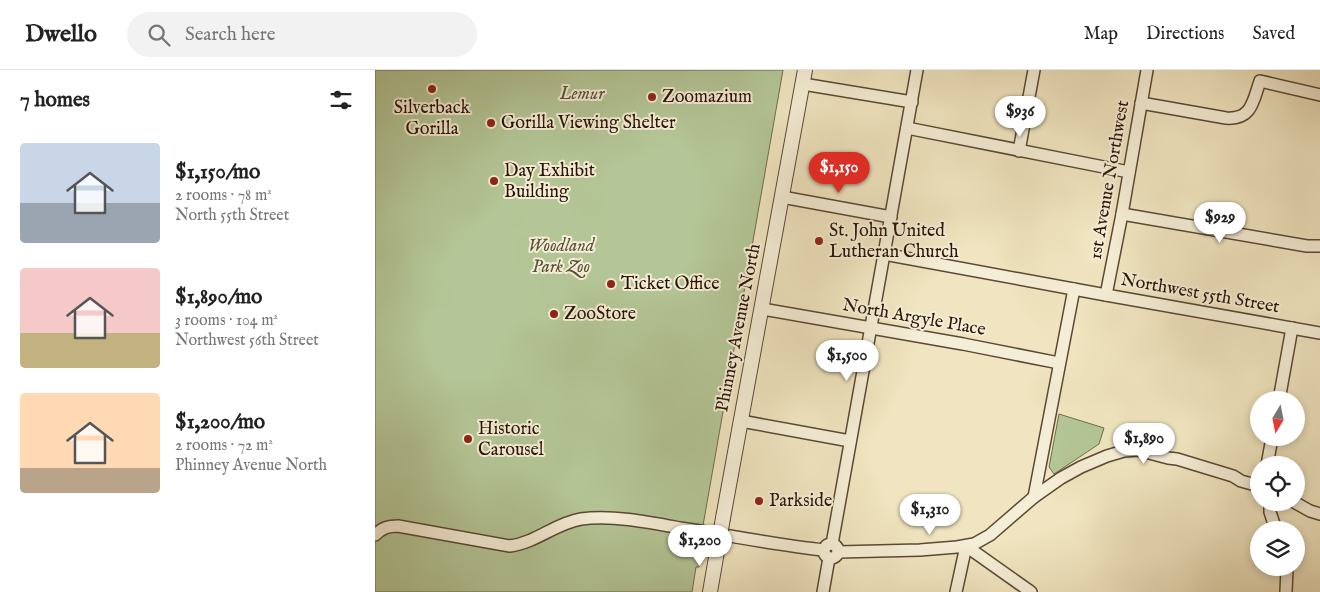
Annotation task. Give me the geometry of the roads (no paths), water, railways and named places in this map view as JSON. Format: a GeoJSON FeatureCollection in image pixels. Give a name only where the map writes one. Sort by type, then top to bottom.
{"type":"FeatureCollection","features":[{"type":"Feature","properties":{"kind":"street","name":"Phinney Avenue North"},"geometry":{"type":"LineString","coordinates":[[710,592],[805,70]]}},
{"type":"Feature","properties":{"kind":"street"},"geometry":{"type":"LineString","coordinates":[[823,592],[917,70]]}},
{"type":"Feature","properties":{"kind":"street"},"geometry":{"type":"LineString","coordinates":[[1019,151],[1034,70]]}},
{"type":"Feature","properties":{"kind":"street","name":"1st Avenue Northwest"},"geometry":{"type":"LineString","coordinates":[[1106,295],[1147,70]]}},
{"type":"Feature","properties":{"kind":"street"},"geometry":{"type":"LineString","coordinates":[[1141,102],[1235,119],[1251,108],[1261,75],[1320,94]]}},
{"type":"Feature","properties":{"kind":"street"},"geometry":{"type":"LineString","coordinates":[[803,84],[912,102]]}},
{"type":"Feature","properties":{"kind":"street"},"geometry":{"type":"LineString","coordinates":[[907,128],[1129,172]]}},
{"type":"Feature","properties":{"kind":"street"},"geometry":{"type":"LineString","coordinates":[[782,197],[891,216]]}},
{"type":"Feature","properties":{"kind":"street"},"geometry":{"type":"LineString","coordinates":[[1122,214],[1307,246],[1320,246]]}},
{"type":"Feature","properties":{"kind":"street","name":"Northwest 55th Street"},"geometry":{"type":"LineString","coordinates":[[884,254],[1320,333]]}},
{"type":"Feature","properties":{"kind":"street"},"geometry":{"type":"LineString","coordinates":[[1034,498],[1074,289]]}},
{"type":"Feature","properties":{"kind":"street","name":"North Argyle Place"},"geometry":{"type":"LineString","coordinates":[[762,308],[1059,363]]}},
{"type":"Feature","properties":{"kind":"street"},"geometry":{"type":"LineString","coordinates":[[1281,391],[1293,328]]}},
{"type":"Feature","properties":{"kind":"street"},"geometry":{"type":"LineString","coordinates":[[741,421],[850,441]]}},
{"type":"Feature","properties":{"kind":"street"},"geometry":{"type":"LineString","coordinates":[[375,535],[382,529],[398,526],[510,546],[519,545],[562,525],[580,520],[605,519],[639,521],[831,551],[920,550],[966,546],[982,540],[1061,478],[1081,467],[1124,450],[1138,450],[1177,459],[1233,476],[1250,484]]}},
{"type":"Feature","properties":{"kind":"street"},"geometry":{"type":"LineString","coordinates":[[1305,508],[1320,514]]}},
{"type":"Feature","properties":{"kind":"street"},"geometry":{"type":"LineString","coordinates":[[956,592],[966,546]]}},
{"type":"Feature","properties":{"kind":"street"},"geometry":{"type":"LineString","coordinates":[[966,546],[1031,592]]}},
{"type":"Feature","properties":{"kind":"street"},"geometry":{"type":"LineString","coordinates":[[1286,592],[1287,576]]}},
{"type":"Feature","properties":{"kind":"place","name":"Silverback Gorilla"},"geometry":{"type":"Point","coordinates":[432,89]}},
{"type":"Feature","properties":{"kind":"place","name":"Zoomazium"},"geometry":{"type":"Point","coordinates":[652,97]}},
{"type":"Feature","properties":{"kind":"place","name":"Gorilla Viewing Shelter"},"geometry":{"type":"Point","coordinates":[491,123]}},
{"type":"Feature","properties":{"kind":"place","name":"Day Exhibit Building"},"geometry":{"type":"Point","coordinates":[494,181]}},
{"type":"Feature","properties":{"kind":"place","name":"St. John United Lutheran Church"},"geometry":{"type":"Point","coordinates":[819,241]}},
{"type":"Feature","properties":{"kind":"place","name":"Ticket Office"},"geometry":{"type":"Point","coordinates":[611,284]}},
{"type":"Feature","properties":{"kind":"place","name":"ZooStore"},"geometry":{"type":"Point","coordinates":[554,314]}},
{"type":"Feature","properties":{"kind":"place","name":"Historic Carousel"},"geometry":{"type":"Point","coordinates":[468,439]}},
{"type":"Feature","properties":{"kind":"place","name":"Parkside"},"geometry":{"type":"Point","coordinates":[759,501]}},
{"type":"Feature","properties":{"kind":"park label","name":"Lemur"},"geometry":{"type":"Point","coordinates":[582,94]}},
{"type":"Feature","properties":{"kind":"park label","name":"Woodland Park Zoo"},"geometry":{"type":"Point","coordinates":[561,256]}}]}
